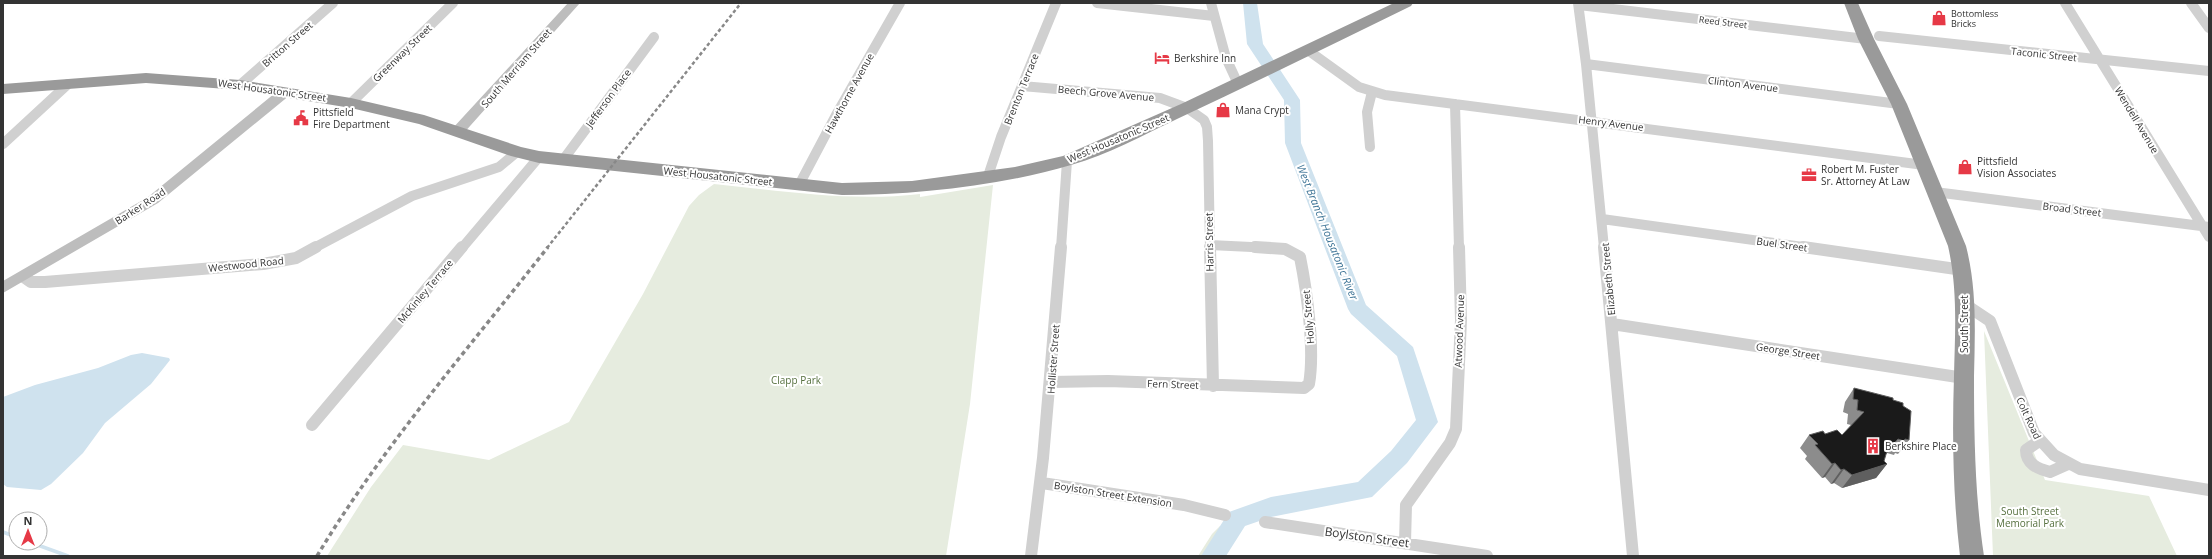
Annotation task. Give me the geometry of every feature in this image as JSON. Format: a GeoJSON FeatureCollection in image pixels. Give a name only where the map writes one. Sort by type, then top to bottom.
{"type":"FeatureCollection","features":[{"type":"Feature","properties":{"kind":"highway","name":"West Housatonic Street"},"geometry":{"type":"LineString","coordinates":[[3,89],[146,78],[240,85],[351,103],[424,120],[517,152],[539,157],[842,189],[882,189],[1035,169],[1067,161],[1091,152],[1288,61],[1406,3]]}},
{"type":"Feature","properties":{"kind":"highway","name":"South Street"},"geometry":{"type":"LineString","coordinates":[[1851,3],[1873,37]]}},
{"type":"Feature","properties":{"kind":"highway","name":"South Street"},"geometry":{"type":"LineString","coordinates":[[1865,3],[1873,37],[1898,104],[1957,246],[1963,270],[1966,305],[1964,378],[1966,513],[1972,556]]}},
{"type":"Feature","properties":{"kind":"street","name":"Britton Street"},"geometry":{"type":"LineString","coordinates":[[240,85],[333,3]]}},
{"type":"Feature","properties":{"kind":"street","name":"Greenway Street"},"geometry":{"type":"LineString","coordinates":[[351,103],[453,3]]}},
{"type":"Feature","properties":{"kind":"street","name":"South Merriam Street"},"geometry":{"type":"LineString","coordinates":[[458,132],[574,3]]}},
{"type":"Feature","properties":{"kind":"street","name":"Hawthorne Avenue"},"geometry":{"type":"LineString","coordinates":[[799,184],[836,115],[900,3]]}},
{"type":"Feature","properties":{"kind":"street","name":"Brenton Terrace"},"geometry":{"type":"LineString","coordinates":[[988,176],[1022,86],[1056,3]]}},
{"type":"Feature","properties":{"kind":"street"},"geometry":{"type":"LineString","coordinates":[[1097,3],[1214,16]]}},
{"type":"Feature","properties":{"kind":"street"},"geometry":{"type":"LineString","coordinates":[[1211,3],[1226,58],[1242,82]]}},
{"type":"Feature","properties":{"kind":"street","name":"Wendell Avenue"},"geometry":{"type":"LineString","coordinates":[[2065,3],[2205,226],[2209,237]]}},
{"type":"Feature","properties":{"kind":"street"},"geometry":{"type":"LineString","coordinates":[[2191,3],[2209,28]]}},
{"type":"Feature","properties":{"kind":"street","name":"Reed Street"},"geometry":{"type":"LineString","coordinates":[[1579,4],[1873,37]]}},
{"type":"Feature","properties":{"kind":"street","name":"Elizabeth Street"},"geometry":{"type":"LineString","coordinates":[[1579,4],[1602,219],[1612,324],[1617,405],[1633,556]]}},
{"type":"Feature","properties":{"kind":"street","name":"Jefferson Place"},"geometry":{"type":"LineString","coordinates":[[563,160],[654,36]]}},
{"type":"Feature","properties":{"kind":"street","name":"Taconic Street"},"geometry":{"type":"LineString","coordinates":[[1873,37],[2209,71]]}},
{"type":"Feature","properties":{"kind":"street","name":"Henry Avenue"},"geometry":{"type":"LineString","coordinates":[[1309,51],[1359,87],[1372,92],[1924,165]]}},
{"type":"Feature","properties":{"kind":"street","name":"Clinton Avenue"},"geometry":{"type":"LineString","coordinates":[[1586,64],[1898,104]]}},
{"type":"Feature","properties":{"kind":"street"},"geometry":{"type":"LineString","coordinates":[[3,144],[68,84]]}},
{"type":"Feature","properties":{"kind":"street","name":"Beech Grove Avenue"},"geometry":{"type":"LineString","coordinates":[[1022,86],[1160,98],[1187,108]]}},
{"type":"Feature","properties":{"kind":"street","name":"Barker Road"},"geometry":{"type":"LineString","coordinates":[[3,288],[153,200],[285,92]]}},
{"type":"Feature","properties":{"kind":"street"},"geometry":{"type":"LineString","coordinates":[[1370,147],[1367,112],[1372,92]]}},
{"type":"Feature","properties":{"kind":"street","name":"Atwood Avenue"},"geometry":{"type":"LineString","coordinates":[[1405,543],[1406,505],[1442,452],[1450,444],[1456,429],[1461,320],[1455,104]]}},
{"type":"Feature","properties":{"kind":"street","name":"Harris Street"},"geometry":{"type":"LineString","coordinates":[[1187,108],[1204,120],[1207,127],[1213,386]]}},
{"type":"Feature","properties":{"kind":"street","name":"Westwood Road"},"geometry":{"type":"LineString","coordinates":[[24,277],[32,282],[45,282],[102,276],[263,264],[296,258],[328,242],[388,208],[432,188],[499,167],[517,152]]}},
{"type":"Feature","properties":{"kind":"street","name":"McKinley Terrace"},"geometry":{"type":"LineString","coordinates":[[312,425],[539,157]]}},
{"type":"Feature","properties":{"kind":"street","name":"Hollister Street"},"geometry":{"type":"LineString","coordinates":[[1032,556],[1042,483],[1051,382],[1064,232],[1067,161]]}},
{"type":"Feature","properties":{"kind":"street","name":"Broad Street"},"geometry":{"type":"LineString","coordinates":[[1935,192],[2205,226]]}},
{"type":"Feature","properties":{"kind":"street","name":"Buel Street"},"geometry":{"type":"LineString","coordinates":[[1602,219],[1963,270]]}},
{"type":"Feature","properties":{"kind":"street","name":"Holly Street"},"geometry":{"type":"LineString","coordinates":[[1210,245],[1281,249],[1292,251],[1300,257],[1305,282],[1312,378],[1309,384],[1304,388],[1295,389]]}},
{"type":"Feature","properties":{"kind":"street","name":"Colt Road"},"geometry":{"type":"LineString","coordinates":[[1966,305],[1990,321],[2028,419],[2039,441],[2068,464],[2100,473],[2209,490]]}},
{"type":"Feature","properties":{"kind":"street","name":"George Street"},"geometry":{"type":"LineString","coordinates":[[1612,324],[1964,378]]}},
{"type":"Feature","properties":{"kind":"street","name":"Fern Street"},"geometry":{"type":"LineString","coordinates":[[1051,382],[1108,381],[1295,389]]}},
{"type":"Feature","properties":{"kind":"street"},"geometry":{"type":"LineString","coordinates":[[2039,441],[2026,450],[2026,456],[2032,464],[2050,472],[2068,464]]}},
{"type":"Feature","properties":{"kind":"street","name":"Boylston Street Extension"},"geometry":{"type":"LineString","coordinates":[[1042,483],[1184,505],[1225,515]]}},
{"type":"Feature","properties":{"kind":"street","name":"Boylston Street"},"geometry":{"type":"LineString","coordinates":[[1265,522],[1487,556]]}},
{"type":"Feature","properties":{"kind":"green space","name":"Clapp Park"},"geometry":{"type":"Polygon","coordinates":[[[714,184],[817,195],[868,197],[920,194],[920,197],[993,185],[970,404],[946,556],[327,556],[371,487],[403,445],[489,460],[569,422],[643,294],[689,206],[699,195],[714,184]]]}},
{"type":"Feature","properties":{"kind":"green space","name":"South Street Memorial Park"},"geometry":{"type":"Polygon","coordinates":[[[1984,331],[2045,480],[2149,496],[2177,556],[1993,556],[1984,331]]]}},
{"type":"Feature","properties":{"kind":"green space"},"geometry":{"type":"Polygon","coordinates":[[[1220,526],[1242,530],[1228,541],[1220,556],[1198,556],[1212,534],[1220,526]]]}},
{"type":"Feature","properties":{"kind":"water"},"geometry":{"type":"Polygon","coordinates":[[[142,353],[169,358],[170,360],[151,384],[105,423],[83,453],[51,484],[41,490],[7,487],[3,484],[3,397],[35,385],[98,368],[131,355],[142,353]]]}},
{"type":"Feature","properties":{"kind":"building"},"geometry":{"type":"Polygon","coordinates":[[[1854,388],[1893,398],[1893,400],[1903,403],[1903,406],[1911,411],[1909,440],[1905,439],[1904,441],[1898,439],[1887,451],[1884,461],[1887,464],[1852,475],[1844,469],[1841,470],[1835,463],[1832,464],[1815,445],[1818,444],[1809,435],[1823,431],[1825,434],[1837,430],[1842,435],[1864,412],[1857,410],[1858,400],[1853,399],[1854,388]]]}},
{"type":"Feature","properties":{"kind":"waterway","name":"West Branch Housatonic River"},"geometry":{"type":"LineString","coordinates":[[1213,556],[1237,519],[1271,507],[1364,490],[1399,457],[1427,422],[1406,352],[1358,309],[1293,143],[1292,100],[1255,44],[1250,3]]}},
{"type":"Feature","properties":{"kind":"waterway"},"geometry":{"type":"LineString","coordinates":[[3,532],[8,534]]}},
{"type":"Feature","properties":{"kind":"waterway"},"geometry":{"type":"LineString","coordinates":[[48,549],[68,556]]}},
{"type":"Feature","properties":{"kind":"railway"},"geometry":{"type":"LineString","coordinates":[[547,248],[741,3]]}},
{"type":"Feature","properties":{"kind":"railway"},"geometry":{"type":"LineString","coordinates":[[317,556],[343,515],[398,437],[548,247]]}},
{"type":"Feature","properties":{"kind":"place","name":"Bottomless Bricks"},"geometry":{"type":"Point","coordinates":[1939,18]}},
{"type":"Feature","properties":{"kind":"place","name":"Berkshire Inn"},"geometry":{"type":"Point","coordinates":[1162,58]}},
{"type":"Feature","properties":{"kind":"place","name":"Mana Crypt"},"geometry":{"type":"Point","coordinates":[1223,110]}},
{"type":"Feature","properties":{"kind":"place","name":"Pittsfield Fire Department"},"geometry":{"type":"Point","coordinates":[301,118]}},
{"type":"Feature","properties":{"kind":"place","name":"Pittsfield Vision Associates"},"geometry":{"type":"Point","coordinates":[1965,167]}},
{"type":"Feature","properties":{"kind":"place","name":"Robert M. Fuster Sr. Attorney At Law"},"geometry":{"type":"Point","coordinates":[1809,175]}},
{"type":"Feature","properties":{"kind":"place","name":"Berkshire Place"},"geometry":{"type":"Point","coordinates":[1873,446]}}]}
